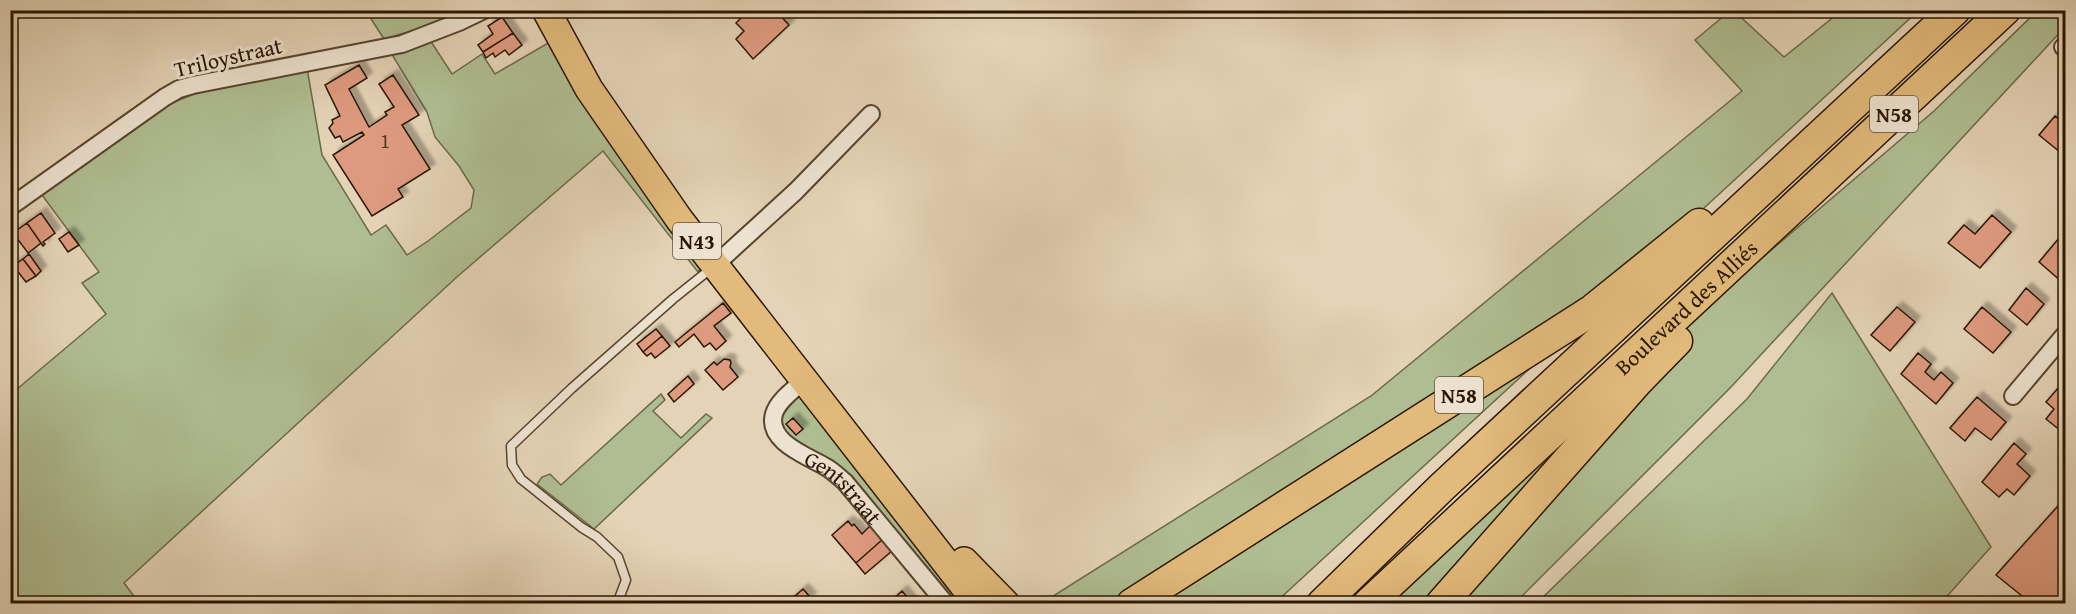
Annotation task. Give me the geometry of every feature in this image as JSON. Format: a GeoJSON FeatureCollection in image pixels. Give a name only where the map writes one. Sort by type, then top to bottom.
{"type":"FeatureCollection","features":[{"type":"Feature","properties":{"kind":"highway","name":"Boulevard des Alliés"},"geometry":{"type":"LineString","coordinates":[[1322,603],[1442,487],[1955,10]]}},
{"type":"Feature","properties":{"kind":"highway","name":"Boulevard des Alliés"},"geometry":{"type":"LineString","coordinates":[[1368,603],[2005,10]]}},
{"type":"Feature","properties":{"kind":"highway","name":"N58"},"geometry":{"type":"LineString","coordinates":[[1132,603],[1592,311],[1722,205],[1778,176]]}},
{"type":"Feature","properties":{"kind":"highway","name":"N58"},"geometry":{"type":"LineString","coordinates":[[1441,603],[1637,382],[1723,294],[1783,218]]}},
{"type":"Feature","properties":{"kind":"main road","name":"N43"},"geometry":{"type":"LineString","coordinates":[[546,10],[589,89],[679,219],[867,458],[1006,603]]}},
{"type":"Feature","properties":{"kind":"main road","name":"Gentstraat"},"geometry":{"type":"LineString","coordinates":[[867,458],[978,603]]}},
{"type":"Feature","properties":{"kind":"street","name":"Triloystraat"},"geometry":{"type":"LineString","coordinates":[[10,207],[179,89],[238,75],[402,44],[484,10]]}},
{"type":"Feature","properties":{"kind":"street"},"geometry":{"type":"LineString","coordinates":[[715,265],[796,191],[871,114]]}},
{"type":"Feature","properties":{"kind":"street"},"geometry":{"type":"LineString","coordinates":[[2013,396],[2066,333]]}},
{"type":"Feature","properties":{"kind":"street","name":"Gentstraat"},"geometry":{"type":"LineString","coordinates":[[805,379],[780,403],[774,415],[776,433],[786,444],[829,468],[844,482],[946,603]]}},
{"type":"Feature","properties":{"kind":"lane"},"geometry":{"type":"LineString","coordinates":[[617,603],[626,579],[618,557],[597,537],[581,527],[521,478],[512,465],[511,446],[673,299],[715,265]]}},
{"type":"Feature","properties":{"kind":"green space"},"geometry":{"type":"Polygon","coordinates":[[[366,11],[467,11],[384,39],[366,11]]]}},
{"type":"Feature","properties":{"kind":"green space"},"geometry":{"type":"Polygon","coordinates":[[[1730,11],[1734,11],[1784,57],[1841,11],[1918,11],[1275,603],[1042,603],[1371,396],[1742,91],[1695,40],[1730,11]]]}},
{"type":"Feature","properties":{"kind":"green space"},"geometry":{"type":"Polygon","coordinates":[[[2037,11],[2065,11],[2065,27],[1731,387],[1515,603],[1368,604],[1468,509],[1934,111],[2037,11]]]}},
{"type":"Feature","properties":{"kind":"green space"},"geometry":{"type":"Polygon","coordinates":[[[430,40],[452,74],[482,54],[495,74],[548,43],[592,118],[701,268],[698,272],[603,151],[458,276],[124,583],[139,603],[11,603],[10,395],[106,314],[82,283],[99,272],[42,195],[166,106],[217,87],[307,68],[322,155],[371,235],[386,225],[407,255],[471,208],[474,190],[459,166],[435,137],[427,112],[391,53],[430,40]]]}},
{"type":"Feature","properties":{"kind":"green space"},"geometry":{"type":"Polygon","coordinates":[[[1832,293],[1991,547],[1941,603],[1537,603],[1747,399],[1832,293]]]}},
{"type":"Feature","properties":{"kind":"green space"},"geometry":{"type":"Polygon","coordinates":[[[661,394],[665,400],[653,411],[681,438],[706,414],[712,418],[594,529],[537,484],[542,477],[550,474],[561,485],[661,394]]]}},
{"type":"Feature","properties":{"kind":"green space"},"geometry":{"type":"Polygon","coordinates":[[[794,395],[802,396],[965,603],[952,603],[869,503],[781,431],[780,411],[794,395]]]}},
{"type":"Feature","properties":{"kind":"building"},"geometry":{"type":"Polygon","coordinates":[[[749,10],[775,10],[789,25],[753,59],[736,39],[744,31],[736,23],[749,10]]]}},
{"type":"Feature","properties":{"kind":"building"},"geometry":{"type":"Polygon","coordinates":[[[502,17],[513,33],[483,52],[478,45],[493,34],[488,26],[502,17]]]}},
{"type":"Feature","properties":{"kind":"building"},"geometry":{"type":"Polygon","coordinates":[[[513,33],[522,45],[509,55],[505,50],[495,57],[493,53],[486,58],[483,52],[513,33]]]}},
{"type":"Feature","properties":{"kind":"building"},"geometry":{"type":"Polygon","coordinates":[[[359,65],[367,78],[349,89],[369,127],[387,115],[385,112],[394,107],[379,84],[393,75],[419,115],[402,125],[430,169],[398,189],[403,197],[372,216],[333,155],[364,135],[362,132],[343,142],[340,136],[335,138],[329,128],[333,123],[332,120],[340,116],[325,85],[359,65]]]}},
{"type":"Feature","properties":{"kind":"building"},"geometry":{"type":"Polygon","coordinates":[[[2055,116],[2066,125],[2066,157],[2039,135],[2055,116]]]}},
{"type":"Feature","properties":{"kind":"building"},"geometry":{"type":"Polygon","coordinates":[[[41,213],[55,233],[43,242],[45,244],[43,246],[27,223],[41,213]]]}},
{"type":"Feature","properties":{"kind":"building"},"geometry":{"type":"Polygon","coordinates":[[[1992,215],[2011,232],[1980,268],[1948,243],[1964,225],[1975,234],[1992,215]]]}},
{"type":"Feature","properties":{"kind":"building"},"geometry":{"type":"Polygon","coordinates":[[[27,223],[41,243],[28,253],[13,233],[27,223]]]}},
{"type":"Feature","properties":{"kind":"building"},"geometry":{"type":"Polygon","coordinates":[[[69,232],[79,245],[68,252],[59,239],[69,232]]]}},
{"type":"Feature","properties":{"kind":"building"},"geometry":{"type":"Polygon","coordinates":[[[2060,237],[2066,241],[2066,266],[2063,269],[2066,271],[2066,278],[2062,282],[2039,262],[2060,237]]]}},
{"type":"Feature","properties":{"kind":"building"},"geometry":{"type":"Polygon","coordinates":[[[29,254],[41,271],[36,276],[23,259],[29,254]]]}},
{"type":"Feature","properties":{"kind":"building"},"geometry":{"type":"Polygon","coordinates":[[[23,259],[36,276],[26,282],[19,273],[10,279],[10,263],[13,266],[23,259]]]}},
{"type":"Feature","properties":{"kind":"building"},"geometry":{"type":"Polygon","coordinates":[[[2026,288],[2044,304],[2027,325],[2009,310],[2026,288]]]}},
{"type":"Feature","properties":{"kind":"building"},"geometry":{"type":"Polygon","coordinates":[[[723,303],[731,313],[714,326],[726,341],[716,350],[710,343],[704,347],[694,334],[679,347],[675,342],[723,303]]]}},
{"type":"Feature","properties":{"kind":"building"},"geometry":{"type":"Polygon","coordinates":[[[1897,307],[1915,322],[1890,351],[1871,335],[1897,307]]]}},
{"type":"Feature","properties":{"kind":"building"},"geometry":{"type":"Polygon","coordinates":[[[1982,307],[2011,332],[1993,353],[1964,329],[1982,307]]]}},
{"type":"Feature","properties":{"kind":"building"},"geometry":{"type":"Polygon","coordinates":[[[656,329],[662,336],[643,352],[637,344],[656,329]]]}},
{"type":"Feature","properties":{"kind":"building"},"geometry":{"type":"Polygon","coordinates":[[[662,336],[670,346],[655,358],[651,353],[647,356],[643,352],[662,336]]]}},
{"type":"Feature","properties":{"kind":"building"},"geometry":{"type":"Polygon","coordinates":[[[1918,353],[1931,364],[1925,372],[1934,380],[1941,372],[1953,383],[1936,404],[1901,374],[1918,353]]]}},
{"type":"Feature","properties":{"kind":"building"},"geometry":{"type":"Polygon","coordinates":[[[724,359],[730,360],[730,367],[738,377],[723,390],[705,370],[714,362],[717,365],[724,359]]]}},
{"type":"Feature","properties":{"kind":"building"},"geometry":{"type":"Polygon","coordinates":[[[688,376],[694,384],[674,402],[668,394],[688,376]]]}},
{"type":"Feature","properties":{"kind":"building"},"geometry":{"type":"Polygon","coordinates":[[[2059,387],[2066,393],[2066,426],[2061,431],[2046,419],[2054,409],[2046,402],[2059,387]]]}},
{"type":"Feature","properties":{"kind":"building"},"geometry":{"type":"Polygon","coordinates":[[[1977,397],[2006,422],[1991,440],[1975,428],[1965,441],[1950,428],[1977,397]]]}},
{"type":"Feature","properties":{"kind":"building"},"geometry":{"type":"Polygon","coordinates":[[[793,418],[803,429],[796,435],[786,424],[793,418]]]}},
{"type":"Feature","properties":{"kind":"building"},"geometry":{"type":"Polygon","coordinates":[[[2014,443],[2026,454],[2017,464],[2030,476],[2014,495],[2007,489],[1999,497],[1982,482],[2014,443]]]}},
{"type":"Feature","properties":{"kind":"building"},"geometry":{"type":"Polygon","coordinates":[[[2066,497],[2066,601],[2063,604],[2032,604],[1996,575],[2066,497]]]}},
{"type":"Feature","properties":{"kind":"building"},"geometry":{"type":"Polygon","coordinates":[[[848,521],[852,526],[854,524],[862,534],[871,525],[883,539],[856,563],[832,535],[848,521]]]}},
{"type":"Feature","properties":{"kind":"building"},"geometry":{"type":"Polygon","coordinates":[[[883,539],[893,550],[865,574],[856,563],[883,539]]]}},
{"type":"Feature","properties":{"kind":"building"},"geometry":{"type":"Polygon","coordinates":[[[803,589],[811,598],[804,604],[786,604],[803,589]]]}},
{"type":"Feature","properties":{"kind":"building"},"geometry":{"type":"Polygon","coordinates":[[[902,591],[913,604],[888,604],[902,591]]]}}]}
